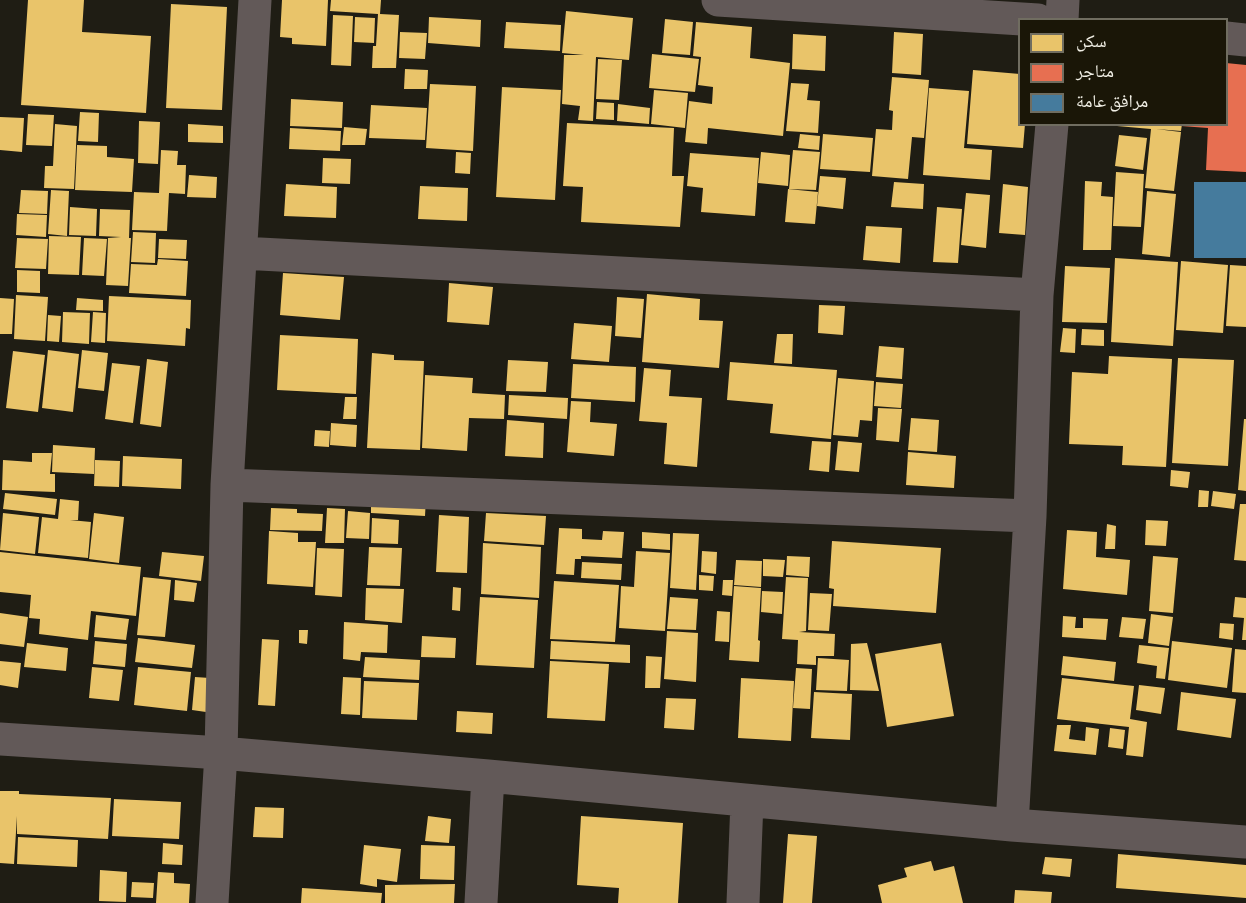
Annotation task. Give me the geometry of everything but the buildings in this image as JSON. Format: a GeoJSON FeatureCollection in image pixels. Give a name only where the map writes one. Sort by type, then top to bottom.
{"type":"FeatureCollection","features":[{"type":"Feature","properties":{"kind":"street"},"geometry":{"type":"LineString","coordinates":[[212,903],[221,753],[227,485],[255,0]]}},
{"type":"Feature","properties":{"kind":"street"},"geometry":{"type":"LineString","coordinates":[[718,0],[1018,19]]}},
{"type":"Feature","properties":{"kind":"street"},"geometry":{"type":"LineString","coordinates":[[1062,18],[1063,0]]}},
{"type":"Feature","properties":{"kind":"street"},"geometry":{"type":"LineString","coordinates":[[1228,38],[1246,40]]}},
{"type":"Feature","properties":{"kind":"street"},"geometry":{"type":"LineString","coordinates":[[1012,825],[1030,516],[1037,295],[1052,126]]}},
{"type":"Feature","properties":{"kind":"street"},"geometry":{"type":"LineString","coordinates":[[241,253],[1037,295]]}},
{"type":"Feature","properties":{"kind":"street"},"geometry":{"type":"LineString","coordinates":[[227,485],[1030,516]]}},
{"type":"Feature","properties":{"kind":"street"},"geometry":{"type":"LineString","coordinates":[[0,739],[221,753],[1012,825],[1246,842]]}},
{"type":"Feature","properties":{"kind":"street"},"geometry":{"type":"LineString","coordinates":[[482,903],[488,776]]}},
{"type":"Feature","properties":{"kind":"street"},"geometry":{"type":"LineString","coordinates":[[743,903],[747,801]]}}]}
